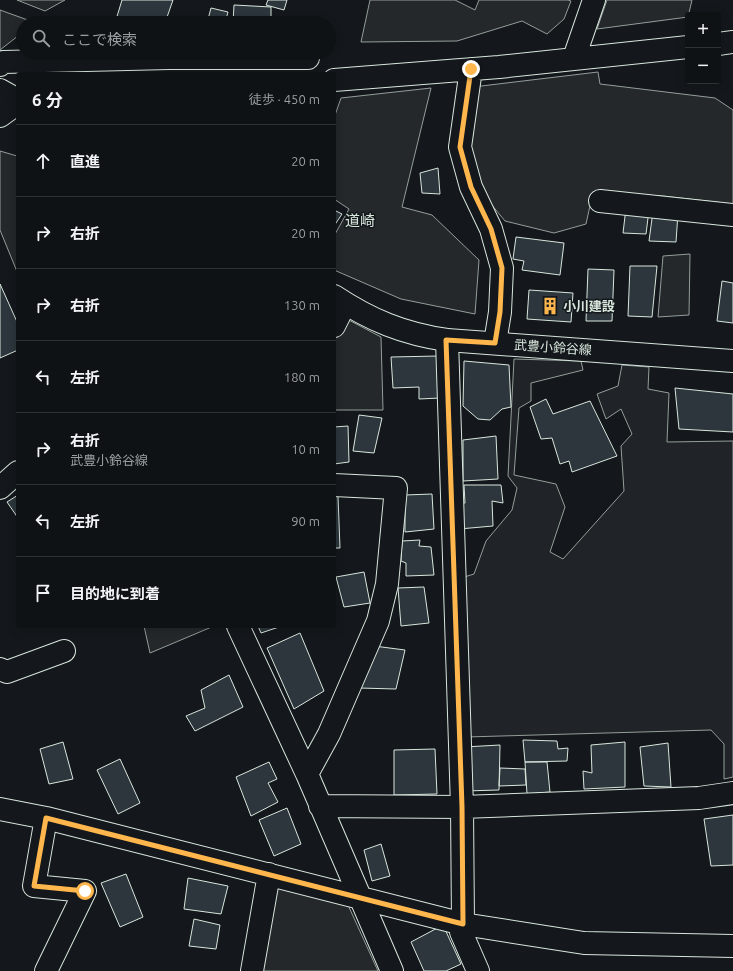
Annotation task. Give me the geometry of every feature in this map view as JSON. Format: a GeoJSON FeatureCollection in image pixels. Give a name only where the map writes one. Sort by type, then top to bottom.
{"type":"FeatureCollection","features":[{"type":"Feature","properties":{"kind":"street"},"geometry":{"type":"LineString","coordinates":[[574,58],[594,0]]}},
{"type":"Feature","properties":{"kind":"street"},"geometry":{"type":"LineString","coordinates":[[721,44],[733,42]]}},
{"type":"Feature","properties":{"kind":"street"},"geometry":{"type":"LineString","coordinates":[[336,80],[471,69],[685,47]]}},
{"type":"Feature","properties":{"kind":"street"},"geometry":{"type":"LineString","coordinates":[[0,64],[3,62],[89,60]]}},
{"type":"Feature","properties":{"kind":"street"},"geometry":{"type":"LineString","coordinates":[[471,69],[460,147],[471,187],[491,229],[502,268],[500,312],[495,343]]}},
{"type":"Feature","properties":{"kind":"street"},"geometry":{"type":"LineString","coordinates":[[0,90],[16,101]]}},
{"type":"Feature","properties":{"kind":"street"},"geometry":{"type":"LineString","coordinates":[[0,116],[16,104]]}},
{"type":"Feature","properties":{"kind":"street"},"geometry":{"type":"LineString","coordinates":[[600,201],[733,215]]}},
{"type":"Feature","properties":{"kind":"street"},"geometry":{"type":"LineString","coordinates":[[336,317],[340,300]]}},
{"type":"Feature","properties":{"kind":"street","name":"武豊小鈴谷線"},"geometry":{"type":"LineString","coordinates":[[340,300],[385,325],[419,336],[446,340],[733,360]]}},
{"type":"Feature","properties":{"kind":"street"},"geometry":{"type":"LineString","coordinates":[[446,340],[462,807],[463,924],[461,932],[478,971]]}},
{"type":"Feature","properties":{"kind":"street"},"geometry":{"type":"LineString","coordinates":[[0,488],[16,474]]}},
{"type":"Feature","properties":{"kind":"street"},"geometry":{"type":"LineString","coordinates":[[307,774],[329,734],[378,621],[387,584],[396,488],[336,485]]}},
{"type":"Feature","properties":{"kind":"street"},"geometry":{"type":"LineString","coordinates":[[239,628],[307,774],[362,898],[392,971]]}},
{"type":"Feature","properties":{"kind":"street"},"geometry":{"type":"LineString","coordinates":[[0,669],[7,672],[64,651]]}},
{"type":"Feature","properties":{"kind":"street"},"geometry":{"type":"LineString","coordinates":[[320,806],[462,807],[699,798],[733,792]]}},
{"type":"Feature","properties":{"kind":"street"},"geometry":{"type":"LineString","coordinates":[[0,809],[46,818],[463,924],[584,943],[733,946]]}},
{"type":"Feature","properties":{"kind":"street"},"geometry":{"type":"LineString","coordinates":[[46,818],[34,886],[85,891],[46,971]]}},
{"type":"Feature","properties":{"kind":"street"},"geometry":{"type":"LineString","coordinates":[[252,971],[269,874]]}},
{"type":"Feature","properties":{"kind":"shaded area"},"geometry":{"type":"Polygon","coordinates":[[[17,0],[65,0],[45,11],[17,0]]]}},
{"type":"Feature","properties":{"kind":"shaded area"},"geometry":{"type":"Polygon","coordinates":[[[370,0],[455,0],[475,10],[479,0],[571,1],[564,19],[547,34],[522,21],[457,41],[361,42],[370,0]]]}},
{"type":"Feature","properties":{"kind":"shaded area"},"geometry":{"type":"Polygon","coordinates":[[[607,0],[692,0],[689,12],[685,12],[685,17],[597,29],[607,0]]]}},
{"type":"Feature","properties":{"kind":"shaded area"},"geometry":{"type":"Polygon","coordinates":[[[0,10],[17,16],[16,37],[0,50],[0,10]]]}},
{"type":"Feature","properties":{"kind":"shaded area"},"geometry":{"type":"Polygon","coordinates":[[[598,72],[600,84],[715,98],[733,110],[733,204],[663,196],[593,192],[586,224],[554,233],[505,221],[481,192],[465,148],[473,87],[598,72]]]}},
{"type":"Feature","properties":{"kind":"shaded area"},"geometry":{"type":"Polygon","coordinates":[[[431,88],[402,207],[432,215],[479,260],[475,314],[401,299],[336,271],[336,232],[349,209],[336,200],[336,112],[341,98],[431,88]]]}},
{"type":"Feature","properties":{"kind":"shaded area"},"geometry":{"type":"Polygon","coordinates":[[[0,151],[16,156],[16,269],[0,230],[0,151]]]}},
{"type":"Feature","properties":{"kind":"shaded area"},"geometry":{"type":"Polygon","coordinates":[[[690,254],[689,315],[658,317],[663,256],[690,254]]]}},
{"type":"Feature","properties":{"kind":"shaded area"},"geometry":{"type":"Polygon","coordinates":[[[343,317],[381,337],[383,410],[336,410],[336,332],[343,317]]]}},
{"type":"Feature","properties":{"kind":"shaded area"},"geometry":{"type":"Polygon","coordinates":[[[514,359],[581,361],[583,370],[531,383],[531,401],[519,408],[514,475],[556,484],[565,507],[550,552],[563,559],[624,491],[621,446],[632,434],[621,409],[606,419],[597,394],[618,386],[622,365],[649,367],[648,389],[669,393],[667,442],[733,441],[733,777],[724,779],[724,744],[711,730],[466,737],[461,578],[474,574],[486,541],[512,510],[517,488],[508,476],[514,359]]]}},
{"type":"Feature","properties":{"kind":"shaded area"},"geometry":{"type":"Polygon","coordinates":[[[144,628],[209,628],[150,653],[144,628]]]}},
{"type":"Feature","properties":{"kind":"shaded area"},"geometry":{"type":"Polygon","coordinates":[[[277,887],[348,905],[378,971],[262,971],[277,887]]]}},
{"type":"Feature","properties":{"kind":"building"},"geometry":{"type":"Polygon","coordinates":[[[122,0],[173,0],[167,16],[117,16],[122,0]]]}},
{"type":"Feature","properties":{"kind":"building"},"geometry":{"type":"Polygon","coordinates":[[[268,0],[287,0],[284,10],[266,5],[268,0]]]}},
{"type":"Feature","properties":{"kind":"building"},"geometry":{"type":"Polygon","coordinates":[[[234,5],[271,7],[271,16],[233,16],[234,5]]]}},
{"type":"Feature","properties":{"kind":"building"},"geometry":{"type":"Polygon","coordinates":[[[211,8],[228,12],[227,16],[209,16],[211,8]]]}},
{"type":"Feature","properties":{"kind":"building"},"geometry":{"type":"Polygon","coordinates":[[[438,168],[440,194],[422,193],[420,173],[438,168]]]}},
{"type":"Feature","properties":{"kind":"building"},"geometry":{"type":"Polygon","coordinates":[[[626,208],[649,210],[646,234],[623,233],[626,208]]]}},
{"type":"Feature","properties":{"kind":"building"},"geometry":{"type":"Polygon","coordinates":[[[336,211],[342,214],[336,223],[336,211]]]}},
{"type":"Feature","properties":{"kind":"building"},"geometry":{"type":"Polygon","coordinates":[[[653,211],[678,213],[676,242],[649,241],[653,211]]]}},
{"type":"Feature","properties":{"kind":"building"},"geometry":{"type":"Polygon","coordinates":[[[516,237],[564,243],[560,275],[522,270],[524,261],[513,259],[516,237]]]}},
{"type":"Feature","properties":{"kind":"building"},"geometry":{"type":"Polygon","coordinates":[[[630,266],[657,266],[652,317],[628,316],[630,266]]]}},
{"type":"Feature","properties":{"kind":"building"},"geometry":{"type":"Polygon","coordinates":[[[588,269],[614,270],[612,321],[586,321],[588,269]]]}},
{"type":"Feature","properties":{"kind":"building"},"geometry":{"type":"Polygon","coordinates":[[[722,281],[733,283],[733,323],[717,321],[722,281]]]}},
{"type":"Feature","properties":{"kind":"building"},"geometry":{"type":"Polygon","coordinates":[[[0,284],[16,320],[16,351],[0,358],[0,284]]]}},
{"type":"Feature","properties":{"kind":"building","name":"小川建設"},"geometry":{"type":"Polygon","coordinates":[[[529,290],[573,293],[571,322],[527,319],[529,290]]]}},
{"type":"Feature","properties":{"kind":"building"},"geometry":{"type":"Polygon","coordinates":[[[438,356],[440,398],[419,399],[419,387],[393,388],[391,357],[438,356]]]}},
{"type":"Feature","properties":{"kind":"building"},"geometry":{"type":"Polygon","coordinates":[[[464,361],[509,365],[511,407],[502,409],[490,420],[478,419],[463,406],[464,361]]]}},
{"type":"Feature","properties":{"kind":"building"},"geometry":{"type":"Polygon","coordinates":[[[675,388],[733,394],[733,432],[679,429],[675,388]]]}},
{"type":"Feature","properties":{"kind":"building"},"geometry":{"type":"Polygon","coordinates":[[[546,399],[553,414],[590,401],[617,456],[572,472],[569,461],[560,464],[552,438],[541,439],[530,407],[546,399]]]}},
{"type":"Feature","properties":{"kind":"building"},"geometry":{"type":"Polygon","coordinates":[[[359,415],[382,418],[374,453],[353,451],[359,415]]]}},
{"type":"Feature","properties":{"kind":"building"},"geometry":{"type":"Polygon","coordinates":[[[348,426],[349,462],[336,464],[336,427],[348,426]]]}},
{"type":"Feature","properties":{"kind":"building"},"geometry":{"type":"Polygon","coordinates":[[[496,436],[498,479],[463,481],[463,440],[496,436]]]}},
{"type":"Feature","properties":{"kind":"building"},"geometry":{"type":"Polygon","coordinates":[[[464,485],[501,485],[503,503],[492,501],[493,526],[459,529],[457,504],[465,503],[464,485]]]}},
{"type":"Feature","properties":{"kind":"building"},"geometry":{"type":"Polygon","coordinates":[[[432,494],[434,529],[405,532],[405,495],[432,494]]]}},
{"type":"Feature","properties":{"kind":"building"},"geometry":{"type":"Polygon","coordinates":[[[16,496],[16,515],[7,502],[16,496]]]}},
{"type":"Feature","properties":{"kind":"building"},"geometry":{"type":"Polygon","coordinates":[[[336,496],[338,496],[340,548],[336,548],[336,496]]]}},
{"type":"Feature","properties":{"kind":"building"},"geometry":{"type":"Polygon","coordinates":[[[420,540],[419,546],[431,547],[434,575],[406,576],[406,563],[401,561],[402,541],[420,540]]]}},
{"type":"Feature","properties":{"kind":"building"},"geometry":{"type":"Polygon","coordinates":[[[364,572],[370,603],[344,607],[336,577],[364,572]]]}},
{"type":"Feature","properties":{"kind":"building"},"geometry":{"type":"Polygon","coordinates":[[[424,587],[429,623],[401,626],[398,588],[424,587]]]}},
{"type":"Feature","properties":{"kind":"building"},"geometry":{"type":"Polygon","coordinates":[[[259,628],[276,628],[261,633],[259,628]]]}},
{"type":"Feature","properties":{"kind":"building"},"geometry":{"type":"Polygon","coordinates":[[[300,633],[324,691],[294,709],[267,648],[300,633]]]}},
{"type":"Feature","properties":{"kind":"building"},"geometry":{"type":"Polygon","coordinates":[[[374,646],[405,650],[396,689],[359,688],[374,646]]]}},
{"type":"Feature","properties":{"kind":"building"},"geometry":{"type":"Polygon","coordinates":[[[229,675],[243,707],[195,731],[186,716],[205,708],[201,690],[229,675]]]}},
{"type":"Feature","properties":{"kind":"building"},"geometry":{"type":"Polygon","coordinates":[[[523,740],[557,741],[558,749],[568,748],[567,761],[525,762],[523,740]]]}},
{"type":"Feature","properties":{"kind":"building"},"geometry":{"type":"Polygon","coordinates":[[[63,742],[73,779],[49,784],[40,749],[63,742]]]}},
{"type":"Feature","properties":{"kind":"building"},"geometry":{"type":"Polygon","coordinates":[[[625,742],[625,787],[584,789],[583,771],[592,773],[591,745],[625,742]]]}},
{"type":"Feature","properties":{"kind":"building"},"geometry":{"type":"Polygon","coordinates":[[[668,743],[671,787],[644,786],[640,747],[668,743]]]}},
{"type":"Feature","properties":{"kind":"building"},"geometry":{"type":"Polygon","coordinates":[[[500,745],[499,790],[464,791],[464,747],[500,745]]]}},
{"type":"Feature","properties":{"kind":"building"},"geometry":{"type":"Polygon","coordinates":[[[435,749],[437,794],[394,795],[394,750],[435,749]]]}},
{"type":"Feature","properties":{"kind":"building"},"geometry":{"type":"Polygon","coordinates":[[[120,759],[140,803],[118,814],[97,770],[120,759]]]}},
{"type":"Feature","properties":{"kind":"building"},"geometry":{"type":"Polygon","coordinates":[[[269,762],[277,779],[268,783],[278,802],[251,816],[236,777],[269,762]]]}},
{"type":"Feature","properties":{"kind":"building"},"geometry":{"type":"Polygon","coordinates":[[[525,762],[547,762],[550,792],[527,794],[525,762]]]}},
{"type":"Feature","properties":{"kind":"building"},"geometry":{"type":"Polygon","coordinates":[[[500,768],[525,769],[526,785],[499,786],[500,768]]]}},
{"type":"Feature","properties":{"kind":"building"},"geometry":{"type":"Polygon","coordinates":[[[287,808],[301,844],[274,856],[259,820],[287,808]]]}},
{"type":"Feature","properties":{"kind":"building"},"geometry":{"type":"Polygon","coordinates":[[[733,815],[733,865],[711,866],[704,819],[733,815]]]}},
{"type":"Feature","properties":{"kind":"building"},"geometry":{"type":"Polygon","coordinates":[[[381,844],[390,876],[372,881],[364,850],[381,844]]]}},
{"type":"Feature","properties":{"kind":"building"},"geometry":{"type":"Polygon","coordinates":[[[126,874],[143,917],[120,927],[101,883],[126,874]]]}},
{"type":"Feature","properties":{"kind":"building"},"geometry":{"type":"Polygon","coordinates":[[[188,878],[228,886],[221,914],[184,909],[188,878]]]}},
{"type":"Feature","properties":{"kind":"building"},"geometry":{"type":"Polygon","coordinates":[[[194,919],[220,925],[216,949],[189,946],[194,919]]]}},
{"type":"Feature","properties":{"kind":"building"},"geometry":{"type":"Polygon","coordinates":[[[443,925],[461,964],[446,971],[424,971],[411,942],[443,925]]]}},
{"type":"Feature","properties":{"kind":"place","name":"小川建設"},"geometry":{"type":"Point","coordinates":[550,306]}},
{"type":"Feature","properties":{"kind":"district","name":"道崎"},"geometry":{"type":"Point","coordinates":[360,220]}},
{"type":"Feature","properties":{"kind":"route"},"geometry":{"type":"LineString","coordinates":[[85,891],[34,886],[46,818],[463,924],[462,807],[446,340],[495,343],[500,312],[502,268],[491,229],[471,187],[460,147],[471,69]]}}]}
